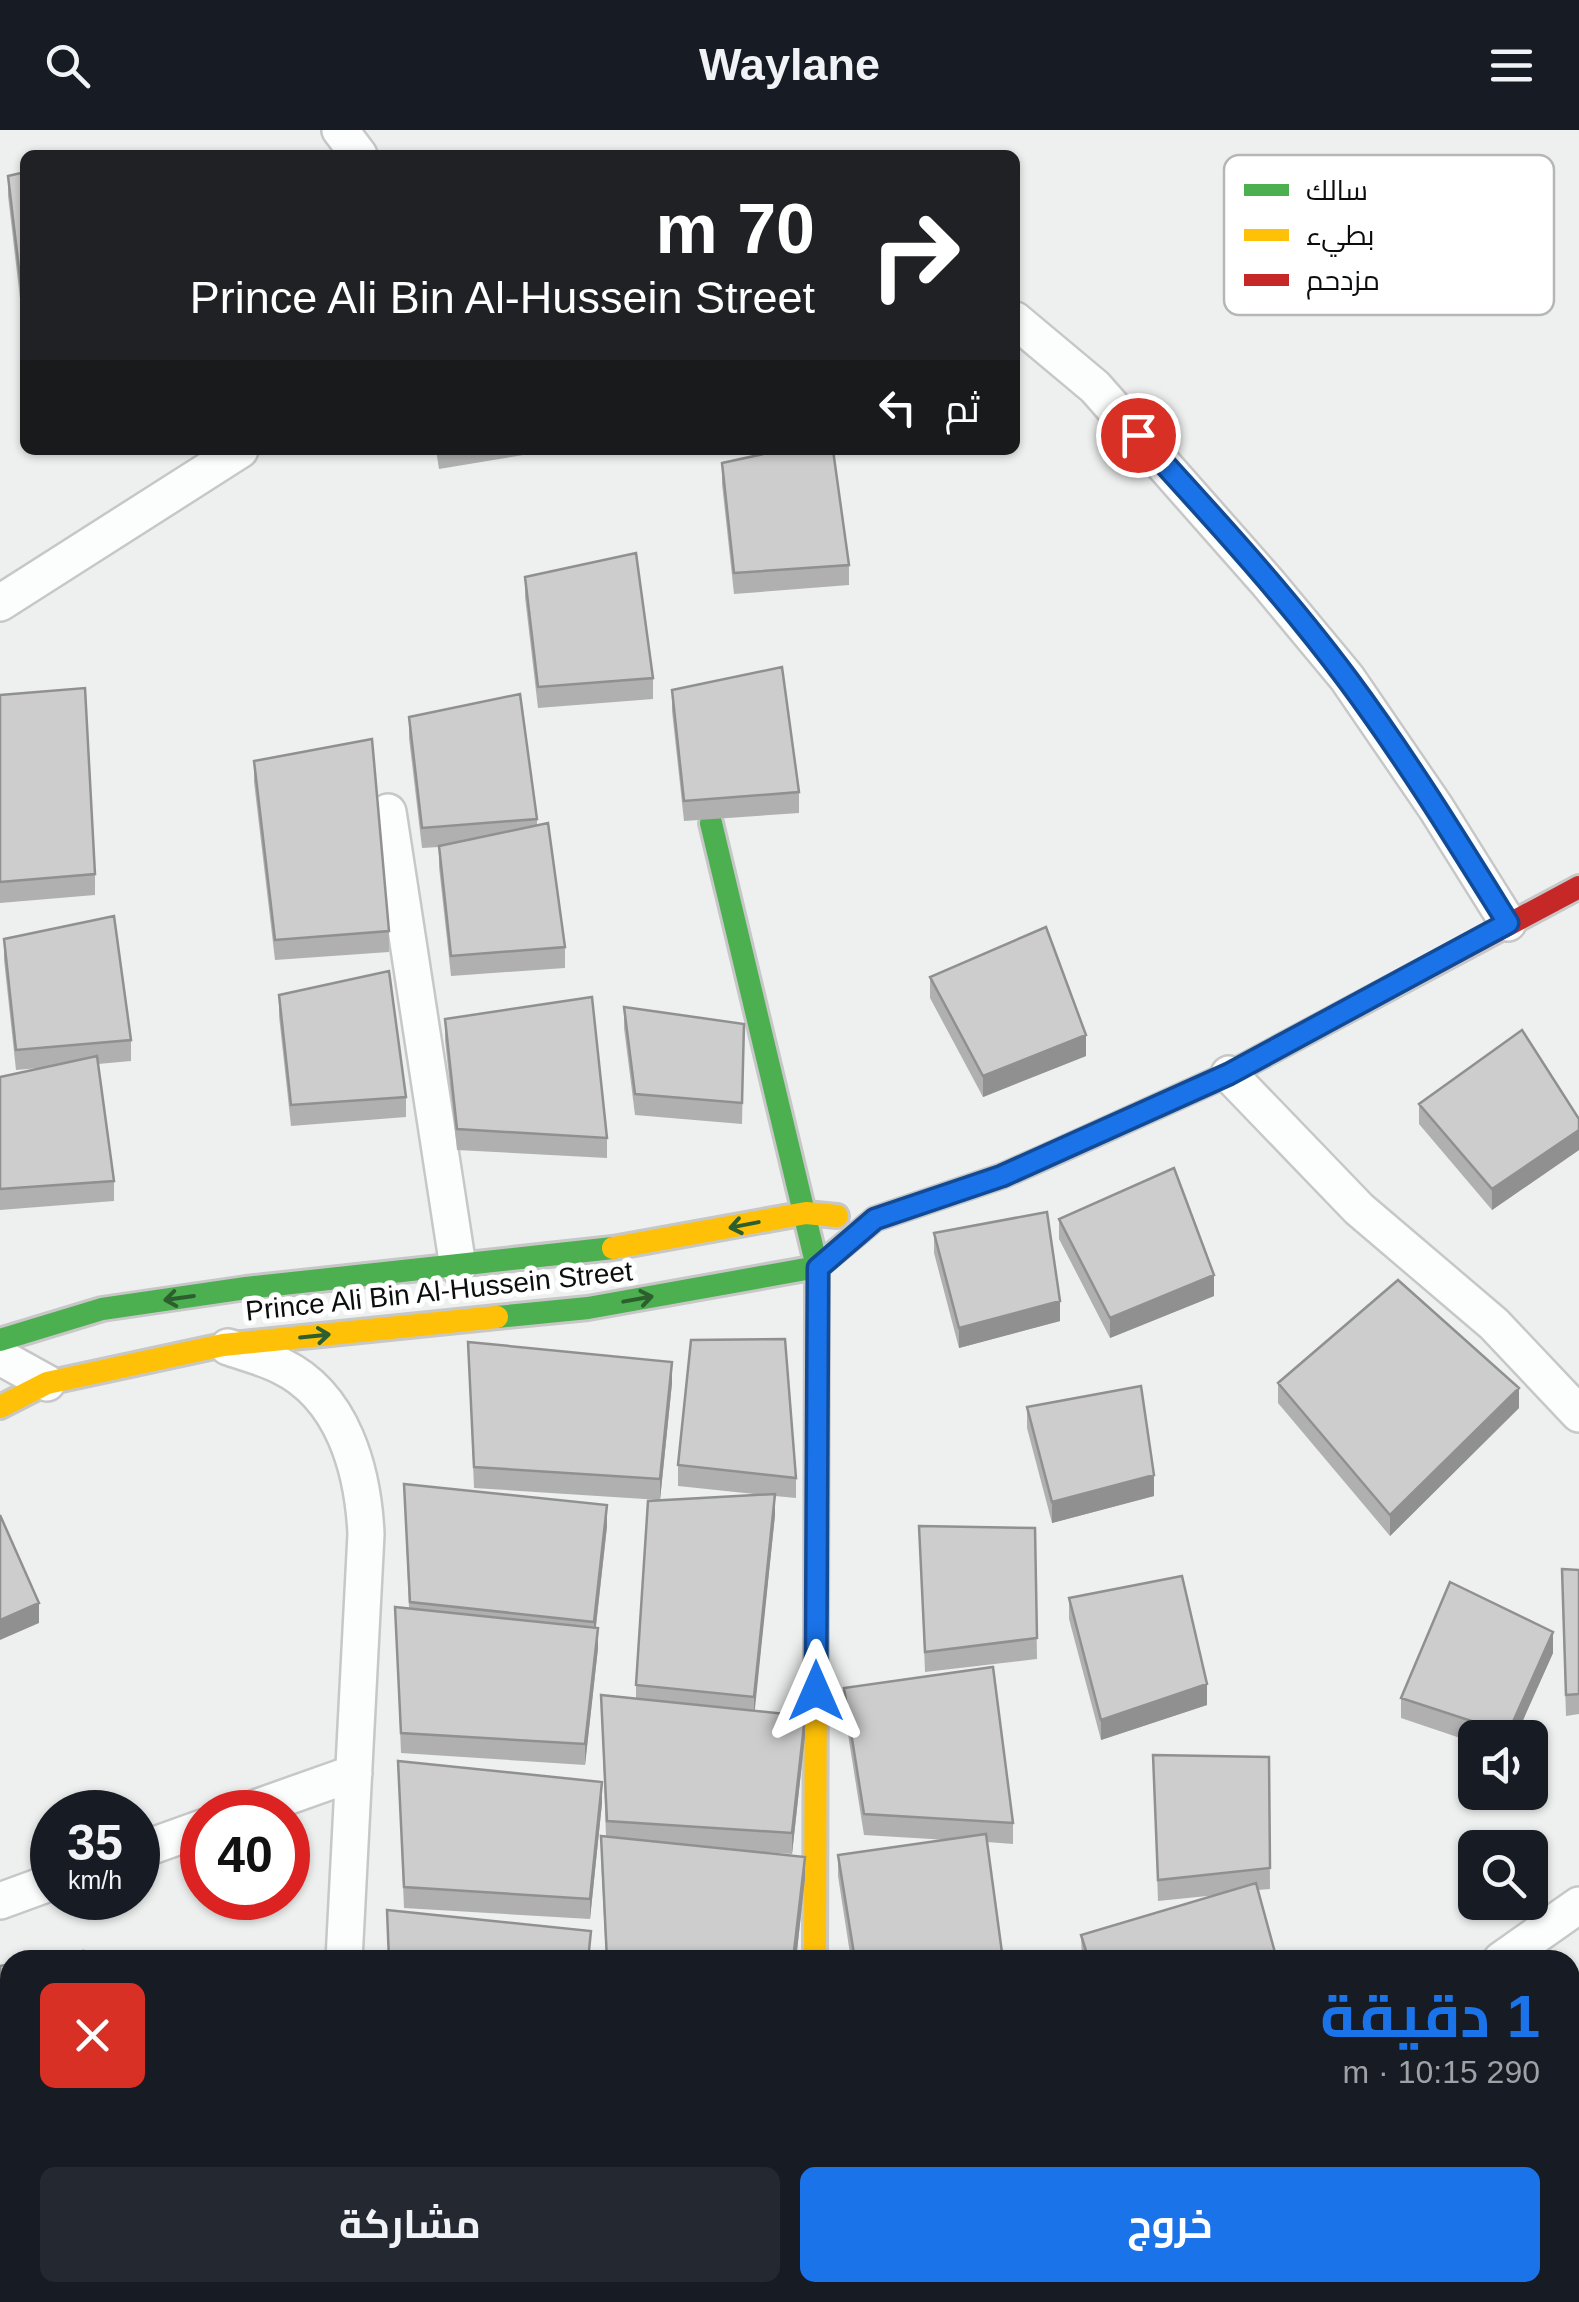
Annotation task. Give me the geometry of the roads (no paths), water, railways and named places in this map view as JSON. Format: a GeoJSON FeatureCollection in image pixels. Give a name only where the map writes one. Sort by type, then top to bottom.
{"type":"FeatureCollection","features":[{"type":"Feature","properties":{"kind":"street"},"geometry":{"type":"LineString","coordinates":[[340,130],[355,150]]}},
{"type":"Feature","properties":{"kind":"street"},"geometry":{"type":"LineString","coordinates":[[1020,324],[1095,387],[1347,678],[1508,923]]}},
{"type":"Feature","properties":{"kind":"street"},"geometry":{"type":"LineString","coordinates":[[0,603],[232,455]]}},
{"type":"Feature","properties":{"kind":"street"},"geometry":{"type":"LineString","coordinates":[[388,812],[458,1267]]}},
{"type":"Feature","properties":{"kind":"street"},"geometry":{"type":"LineString","coordinates":[[711,823],[818,1268],[815,1950]]}},
{"type":"Feature","properties":{"kind":"street","name":"Prince Ali Bin Al-Hussein Street"},"geometry":{"type":"LineString","coordinates":[[0,1407],[47,1383],[223,1345],[588,1308],[818,1268],[875,1219],[1002,1176],[1229,1074],[1578,885]]}},
{"type":"Feature","properties":{"kind":"street"},"geometry":{"type":"LineString","coordinates":[[1229,1074],[1359,1209],[1494,1324],[1579,1414]]}},
{"type":"Feature","properties":{"kind":"street","name":"Prince Ali Bin Al-Hussein Street"},"geometry":{"type":"LineString","coordinates":[[0,1340],[102,1309],[246,1288],[644,1245],[806,1213],[875,1219]]}},
{"type":"Feature","properties":{"kind":"street"},"geometry":{"type":"LineString","coordinates":[[223,1345],[283,1367],[328,1401],[364,1490],[366,1534],[345,1950]]}},
{"type":"Feature","properties":{"kind":"street"},"geometry":{"type":"LineString","coordinates":[[0,1357],[47,1383]]}},
{"type":"Feature","properties":{"kind":"street"},"geometry":{"type":"LineString","coordinates":[[304,1790],[354,1772]]}},
{"type":"Feature","properties":{"kind":"street"},"geometry":{"type":"LineString","coordinates":[[0,1901],[30,1890]]}},
{"type":"Feature","properties":{"kind":"street"},"geometry":{"type":"LineString","coordinates":[[1515,1950],[1579,1905]]}}]}
